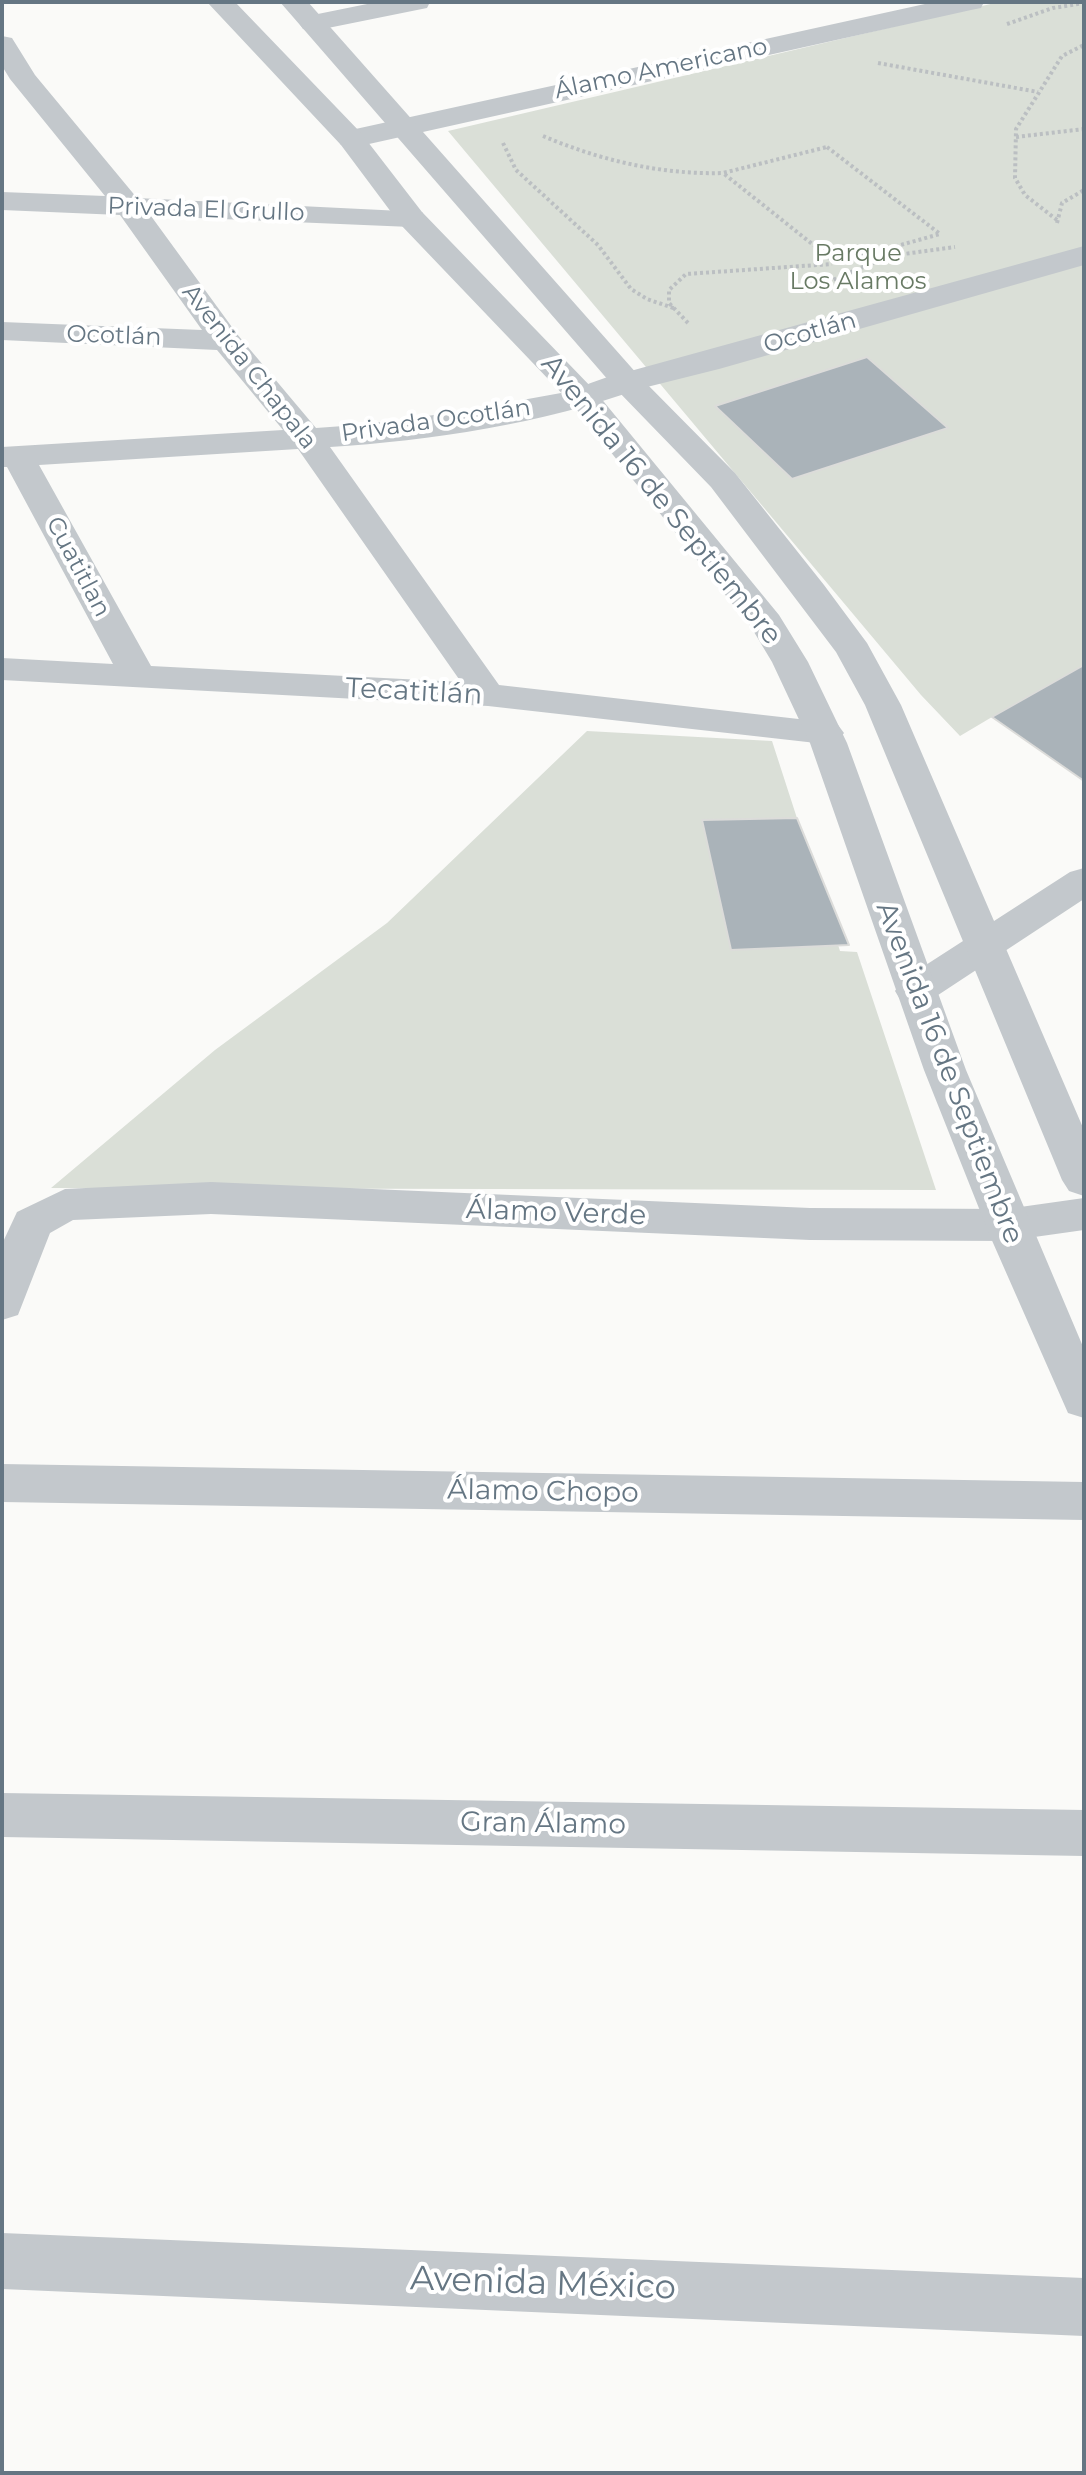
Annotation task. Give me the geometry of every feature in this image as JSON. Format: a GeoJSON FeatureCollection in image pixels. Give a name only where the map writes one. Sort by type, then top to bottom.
{"type":"FeatureCollection","features":[{"type":"Feature","properties":{"kind":"street","name":"Avenida 16 de Septiembre"},"geometry":{"type":"LineString","coordinates":[[220,2],[351,139],[411,218],[584,398],[766,623],[786,653],[825,733],[915,991],[1006,1225],[1084,1400]]}},
{"type":"Feature","properties":{"kind":"street"},"geometry":{"type":"LineString","coordinates":[[303,12],[417,2]]}},
{"type":"Feature","properties":{"kind":"street","name":"Álamo Americano"},"geometry":{"type":"LineString","coordinates":[[351,139],[971,2]]}},
{"type":"Feature","properties":{"kind":"street","name":"Avenida 16 de Septiembre"},"geometry":{"type":"LineString","coordinates":[[303,12],[627,382],[723,480],[812,592],[854,651],[883,705],[1084,1180]]}},
{"type":"Feature","properties":{"kind":"street","name":"Avenida Chapala"},"geometry":{"type":"LineString","coordinates":[[2,44],[13,79],[129,207],[226,341],[305,436],[488,695]]}},
{"type":"Feature","properties":{"kind":"street","name":"Privada El Grullo"},"geometry":{"type":"LineString","coordinates":[[2,201],[411,218]]}},
{"type":"Feature","properties":{"kind":"street","name":"Ocotlán"},"geometry":{"type":"LineString","coordinates":[[627,382],[708,362],[1084,255]]}},
{"type":"Feature","properties":{"kind":"street","name":"Ocotlán"},"geometry":{"type":"LineString","coordinates":[[2,331],[226,341]]}},
{"type":"Feature","properties":{"kind":"street","name":"Privada Ocotlán"},"geometry":{"type":"LineString","coordinates":[[10,457],[305,436],[353,436],[447,423],[584,398],[627,382]]}},
{"type":"Feature","properties":{"kind":"street","name":"Cuatitlan"},"geometry":{"type":"LineString","coordinates":[[10,457],[139,678]]}},
{"type":"Feature","properties":{"kind":"street","name":"Tecatitlán"},"geometry":{"type":"LineString","coordinates":[[2,669],[488,695],[825,733]]}},
{"type":"Feature","properties":{"kind":"street"},"geometry":{"type":"LineString","coordinates":[[915,991],[1084,881]]}},
{"type":"Feature","properties":{"kind":"street","name":"Álamo Verde"},"geometry":{"type":"LineString","coordinates":[[2,1303],[32,1223],[65,1205],[211,1198],[810,1224],[1006,1225],[1084,1214]]}},
{"type":"Feature","properties":{"kind":"street","name":"Álamo Chopo"},"geometry":{"type":"LineString","coordinates":[[2,1483],[1084,1501]]}},
{"type":"Feature","properties":{"kind":"street","name":"Gran Álamo"},"geometry":{"type":"LineString","coordinates":[[2,1815],[1084,1833]]}},
{"type":"Feature","properties":{"kind":"street","name":"Avenida México"},"geometry":{"type":"LineString","coordinates":[[2,2261],[1084,2307]]}},
{"type":"Feature","properties":{"kind":"path"},"geometry":{"type":"LineString","coordinates":[[1066,227],[1033,203],[1015,178],[1016,129],[1062,56],[1084,45]]}},
{"type":"Feature","properties":{"kind":"path"},"geometry":{"type":"LineString","coordinates":[[876,62],[1038,92]]}},
{"type":"Feature","properties":{"kind":"path"},"geometry":{"type":"LineString","coordinates":[[1016,137],[1084,129]]}},
{"type":"Feature","properties":{"kind":"path"},"geometry":{"type":"LineString","coordinates":[[534,130],[561,145],[634,164],[723,173],[827,147],[940,234],[836,263],[723,173]]}},
{"type":"Feature","properties":{"kind":"path"},"geometry":{"type":"LineString","coordinates":[[502,135],[503,149],[513,165],[549,203],[600,246],[627,286],[641,297],[676,309]]}},
{"type":"Feature","properties":{"kind":"path"},"geometry":{"type":"LineString","coordinates":[[708,362],[691,326],[669,303],[669,290],[686,274],[832,264]]}},
{"type":"Feature","properties":{"kind":"green space","name":"Parque Los Alamos"},"geometry":{"type":"Polygon","coordinates":[[[999,2],[1084,2],[1084,772],[992,717],[960,736],[921,695],[448,131],[999,2]]]}},
{"type":"Feature","properties":{"kind":"green space"},"geometry":{"type":"Polygon","coordinates":[[[587,731],[772,741],[840,951],[857,952],[936,1190],[51,1188],[215,1050],[387,923],[587,731]]]}},
{"type":"Feature","properties":{"kind":"building"},"geometry":{"type":"Polygon","coordinates":[[[867,357],[948,428],[792,479],[715,406],[867,357]]]}},
{"type":"Feature","properties":{"kind":"building"},"geometry":{"type":"Polygon","coordinates":[[[1084,665],[1084,781],[992,717],[1084,665]]]}},
{"type":"Feature","properties":{"kind":"building"},"geometry":{"type":"Polygon","coordinates":[[[797,818],[849,945],[731,950],[702,820],[797,818]]]}}]}
